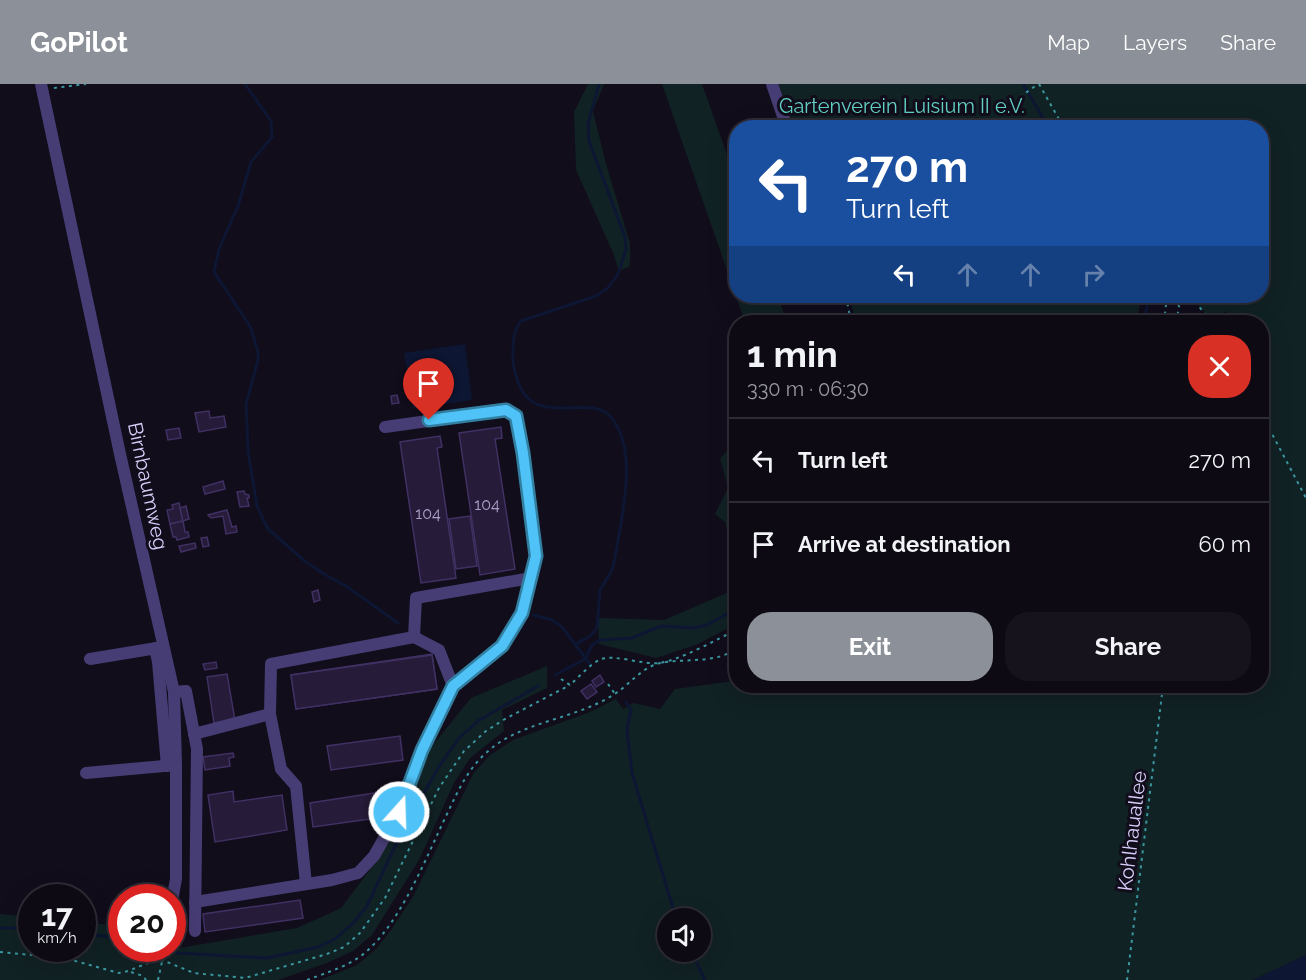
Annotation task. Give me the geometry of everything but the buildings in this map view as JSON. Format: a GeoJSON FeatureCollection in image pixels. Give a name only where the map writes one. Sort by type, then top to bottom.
{"type":"FeatureCollection","features":[{"type":"Feature","properties":{"kind":"street"},"geometry":{"type":"LineString","coordinates":[[772,84],[784,120]]}},
{"type":"Feature","properties":{"kind":"street","name":"Birnbaumweg"},"geometry":{"type":"LineString","coordinates":[[42,87],[160,648],[174,692],[172,766],[175,884]]}},
{"type":"Feature","properties":{"kind":"street"},"geometry":{"type":"LineString","coordinates":[[195,902],[358,873],[374,856],[399,812],[422,750],[453,686],[502,646],[522,613],[536,556],[516,416],[506,410],[385,427]]}},
{"type":"Feature","properties":{"kind":"street"},"geometry":{"type":"LineString","coordinates":[[414,637],[416,598],[531,578]]}},
{"type":"Feature","properties":{"kind":"street"},"geometry":{"type":"LineString","coordinates":[[306,884],[296,786],[281,769],[270,714],[271,664],[414,637],[439,650],[453,686]]}},
{"type":"Feature","properties":{"kind":"street"},"geometry":{"type":"LineString","coordinates":[[86,773],[172,766],[158,662],[160,648],[90,659]]}},
{"type":"Feature","properties":{"kind":"street"},"geometry":{"type":"LineString","coordinates":[[174,692],[186,691],[197,749],[195,931]]}},
{"type":"Feature","properties":{"kind":"street"},"geometry":{"type":"LineString","coordinates":[[194,734],[270,714]]}},
{"type":"Feature","properties":{"kind":"path"},"geometry":{"type":"LineString","coordinates":[[42,87],[86,84]]}},
{"type":"Feature","properties":{"kind":"path"},"geometry":{"type":"LineString","coordinates":[[1020,97],[1038,84],[1059,120]]}},
{"type":"Feature","properties":{"kind":"path"},"geometry":{"type":"LineString","coordinates":[[1196,303],[1207,315]]}},
{"type":"Feature","properties":{"kind":"path"},"geometry":{"type":"LineString","coordinates":[[1269,429],[1306,498]]}},
{"type":"Feature","properties":{"kind":"path"},"geometry":{"type":"LineString","coordinates":[[307,980],[355,961],[387,928],[410,894],[467,772],[487,752],[510,736],[589,708],[615,694],[638,674],[729,633]]}},
{"type":"Feature","properties":{"kind":"path"},"geometry":{"type":"LineString","coordinates":[[552,696],[570,685],[596,661],[605,657],[631,662],[660,663],[705,660],[729,651]]}},
{"type":"Feature","properties":{"kind":"path"},"geometry":{"type":"LineString","coordinates":[[561,679],[570,685]]}},
{"type":"Feature","properties":{"kind":"path"},"geometry":{"type":"LineString","coordinates":[[608,684],[615,694]]}},
{"type":"Feature","properties":{"kind":"path","name":"Kohlhauallee"},"geometry":{"type":"LineString","coordinates":[[1127,980],[1162,693]]}},
{"type":"Feature","properties":{"kind":"path"},"geometry":{"type":"LineString","coordinates":[[0,952],[64,958],[119,973],[150,962]]}},
{"type":"Feature","properties":{"kind":"path"},"geometry":{"type":"LineString","coordinates":[[158,980],[162,962]]}},
{"type":"Feature","properties":{"kind":"path"},"geometry":{"type":"LineString","coordinates":[[128,971],[135,972],[146,980]]}},
{"type":"Feature","properties":{"kind":"green space"},"geometry":{"type":"Polygon","coordinates":[[[588,84],[604,84],[593,111],[630,243],[630,266],[619,271],[576,170],[574,112],[588,84]]]}},
{"type":"Feature","properties":{"kind":"green space"},"geometry":{"type":"Polygon","coordinates":[[[662,84],[702,84],[729,160],[729,276],[662,84]]]}},
{"type":"Feature","properties":{"kind":"green space","name":"Gartenverein Luisium II e.V."},"geometry":{"type":"Polygon","coordinates":[[[774,84],[1306,84],[1306,955],[1253,980],[320,980],[357,965],[376,949],[391,930],[414,895],[473,774],[489,756],[513,740],[590,712],[616,699],[623,709],[633,703],[660,709],[675,689],[729,682],[729,693],[1269,693],[1269,315],[1224,315],[1228,311],[1207,315],[1196,303],[1269,303],[1269,120],[787,120],[774,84]]]}},
{"type":"Feature","properties":{"kind":"green space"},"geometry":{"type":"Polygon","coordinates":[[[738,303],[780,303],[785,315],[743,315],[738,303]]]}},
{"type":"Feature","properties":{"kind":"green space"},"geometry":{"type":"Polygon","coordinates":[[[850,303],[1140,303],[1138,315],[855,315],[850,303]]]}},
{"type":"Feature","properties":{"kind":"green space"},"geometry":{"type":"Polygon","coordinates":[[[729,450],[729,539],[725,522],[715,514],[728,488],[720,458],[729,450]]]}},
{"type":"Feature","properties":{"kind":"green space"},"geometry":{"type":"Polygon","coordinates":[[[729,592],[729,628],[698,644],[656,658],[599,644],[598,618],[664,620],[729,592]]]}},
{"type":"Feature","properties":{"kind":"green space"},"geometry":{"type":"Polygon","coordinates":[[[547,666],[547,688],[502,710],[504,731],[470,758],[454,783],[419,860],[372,935],[353,951],[327,963],[278,980],[0,980],[0,914],[18,916],[18,962],[96,962],[96,923],[108,925],[108,962],[186,962],[186,947],[297,928],[341,908],[369,871],[419,762],[471,698],[547,666]]]}},
{"type":"Feature","properties":{"kind":"water"},"geometry":{"type":"Polygon","coordinates":[[[465,344],[472,400],[413,409],[404,353],[465,344]]]}},
{"type":"Feature","properties":{"kind":"water"},"geometry":{"type":"Polygon","coordinates":[[[1306,955],[1306,980],[1253,980],[1306,955]]]}},
{"type":"Feature","properties":{"kind":"waterway"},"geometry":{"type":"LineString","coordinates":[[245,84],[271,121],[272,137],[251,162],[238,206],[219,249],[214,272],[251,328],[258,352],[246,404],[248,451],[257,506],[268,529],[306,562],[346,586],[398,623]]}},
{"type":"Feature","properties":{"kind":"waterway"},"geometry":{"type":"LineString","coordinates":[[576,644],[596,630],[600,590],[612,570],[615,558],[626,485],[624,447],[619,430],[610,416],[601,410],[549,407],[537,404],[526,396],[518,382],[514,368],[513,344],[521,321],[596,296],[608,288],[618,274],[626,249],[625,237],[589,141],[588,124],[599,84]]}},
{"type":"Feature","properties":{"kind":"waterway"},"geometry":{"type":"LineString","coordinates":[[1023,84],[1044,120]]}},
{"type":"Feature","properties":{"kind":"waterway"},"geometry":{"type":"LineString","coordinates":[[1144,315],[1147,303]]}},
{"type":"Feature","properties":{"kind":"waterway"},"geometry":{"type":"LineString","coordinates":[[585,659],[592,645],[600,640],[632,638],[661,626],[693,628],[707,625],[729,613]]}},
{"type":"Feature","properties":{"kind":"waterway"},"geometry":{"type":"LineString","coordinates":[[533,615],[552,620],[562,627],[590,664]]}},
{"type":"Feature","properties":{"kind":"waterway"},"geometry":{"type":"LineString","coordinates":[[555,675],[585,659]]}},
{"type":"Feature","properties":{"kind":"waterway"},"geometry":{"type":"LineString","coordinates":[[186,953],[267,958],[318,947],[335,939],[367,906],[397,842],[438,768],[459,738],[478,721],[538,686]]}},
{"type":"Feature","properties":{"kind":"waterway"},"geometry":{"type":"LineString","coordinates":[[626,702],[631,710],[627,730],[632,773],[673,908]]}},
{"type":"Feature","properties":{"kind":"waterway"},"geometry":{"type":"LineString","coordinates":[[0,928],[18,928]]}},
{"type":"Feature","properties":{"kind":"waterway"},"geometry":{"type":"LineString","coordinates":[[96,935],[108,937]]}},
{"type":"Feature","properties":{"kind":"waterway"},"geometry":{"type":"LineString","coordinates":[[696,962],[705,980]]}},
{"type":"Feature","properties":{"kind":"route"},"geometry":{"type":"LineString","coordinates":[[399,812],[422,750],[453,686],[502,646],[522,613],[536,556],[516,416],[506,410],[429,420]]}}]}
